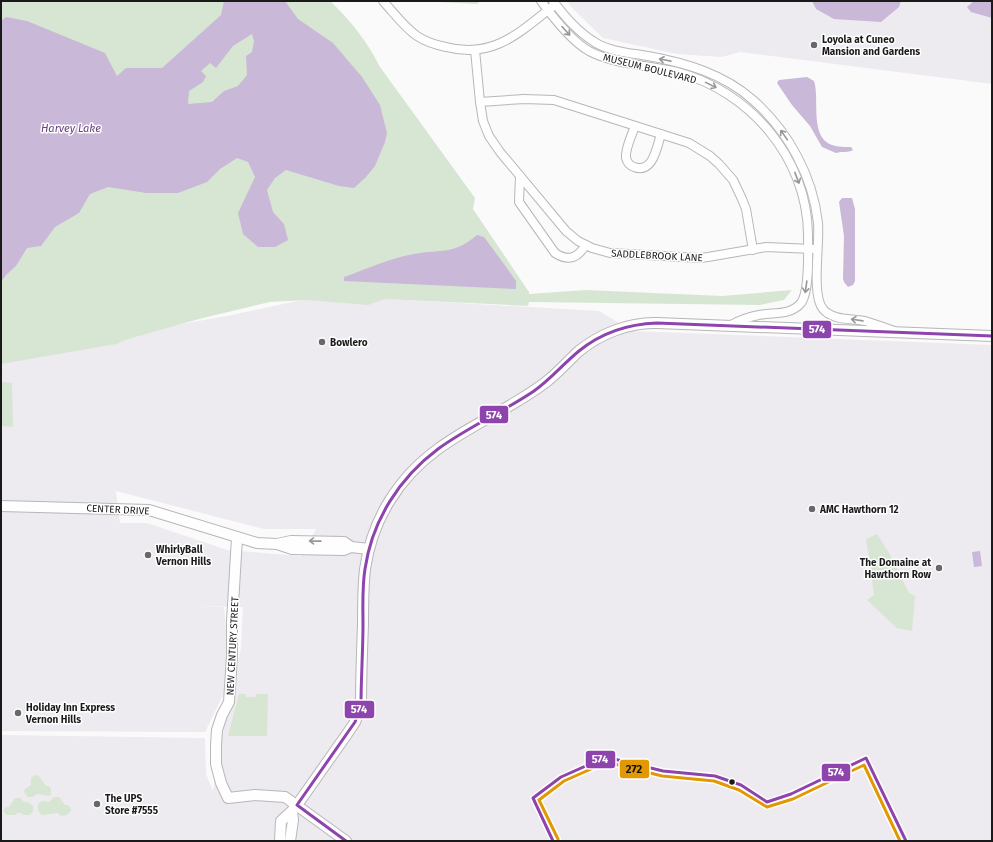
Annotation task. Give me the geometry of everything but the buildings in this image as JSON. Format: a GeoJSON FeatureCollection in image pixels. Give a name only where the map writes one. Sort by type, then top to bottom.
{"type":"FeatureCollection","features":[{"type":"Feature","properties":{"kind":"street"},"geometry":{"type":"LineString","coordinates":[[383,1],[417,36],[434,44],[454,49],[476,50],[502,43],[514,37],[555,3]]}},
{"type":"Feature","properties":{"kind":"street","name":"MUSEUM BOULEVARD"},"geometry":{"type":"LineString","coordinates":[[541,1],[570,36],[588,51],[607,59],[677,72],[702,80],[719,89],[751,112],[782,148],[793,166],[804,198],[808,221],[805,294],[801,302],[793,310],[784,313],[761,314],[742,319],[731,325]]}},
{"type":"Feature","properties":{"kind":"street","name":"MUSEUM BOULEVARD"},"geometry":{"type":"LineString","coordinates":[[555,3],[578,30],[597,43],[615,50],[671,60],[693,66],[729,84],[752,99],[770,117],[785,136],[809,181],[818,223],[819,249],[816,282],[818,300],[822,308],[839,318],[875,324],[894,332]]}},
{"type":"Feature","properties":{"kind":"street","name":"SADDLEBROOK LANE"},"geometry":{"type":"LineString","coordinates":[[476,50],[480,102],[483,121],[489,136],[500,152],[566,231],[578,241],[592,248],[617,254],[700,258],[766,247],[819,249]]}},
{"type":"Feature","properties":{"kind":"street"},"geometry":{"type":"LineString","coordinates":[[480,102],[524,99],[554,100],[689,143],[700,149],[719,164],[732,180],[746,209],[753,250]]}},
{"type":"Feature","properties":{"kind":"street"},"geometry":{"type":"LineString","coordinates":[[635,126],[626,153],[626,161],[631,166],[638,168],[645,167],[650,164],[661,134]]}},
{"type":"Feature","properties":{"kind":"street"},"geometry":{"type":"LineString","coordinates":[[520,176],[519,202],[555,253],[561,257],[569,259],[580,253],[586,245]]}},
{"type":"Feature","properties":{"kind":"street"},"geometry":{"type":"LineString","coordinates":[[280,841],[281,821],[295,808],[347,734],[360,712],[365,570],[369,549],[382,513],[393,495],[417,466],[452,439],[517,402],[547,382],[580,350],[598,338],[611,332],[644,323],[731,325],[992,336]]}},
{"type":"Feature","properties":{"kind":"street","name":"CENTER DRIVE"},"geometry":{"type":"LineString","coordinates":[[1,506],[150,510],[257,543],[278,544],[292,549],[344,550],[351,547],[369,549]]}},
{"type":"Feature","properties":{"kind":"street","name":"NEW CENTURY STREET"},"geometry":{"type":"LineString","coordinates":[[237,538],[232,627],[231,684],[229,702],[222,715],[217,730],[216,764],[221,784],[228,798],[255,795],[284,797],[295,808]]}},
{"type":"Feature","properties":{"kind":"street"},"geometry":{"type":"LineString","coordinates":[[290,841],[295,808]]}},
{"type":"Feature","properties":{"kind":"street"},"geometry":{"type":"LineString","coordinates":[[295,808],[346,841]]}},
{"type":"Feature","properties":{"kind":"shaded area","name":"Loyola at Cuneo Mansion and Gardens"},"geometry":{"type":"Polygon","coordinates":[[[567,1],[992,1],[992,84],[740,52],[722,57],[677,54],[603,38],[571,7],[567,1]]]}},
{"type":"Feature","properties":{"kind":"shaded area"},"geometry":{"type":"Polygon","coordinates":[[[311,298],[389,299],[599,311],[633,331],[992,345],[992,841],[1,841],[1,735],[205,738],[206,774],[213,791],[222,738],[241,648],[243,607],[195,606],[224,607],[228,652],[225,691],[205,732],[1,731],[1,356],[232,315],[311,298]],[[116,491],[120,523],[147,523],[227,550],[301,556],[316,529],[264,529],[116,491]]]}},
{"type":"Feature","properties":{"kind":"green space"},"geometry":{"type":"Polygon","coordinates":[[[1,1],[330,1],[358,32],[380,67],[475,198],[473,209],[529,294],[586,290],[722,296],[792,290],[784,300],[760,305],[529,302],[528,306],[385,299],[368,305],[307,300],[270,302],[199,319],[128,339],[116,344],[1,364],[1,1]]]}},
{"type":"Feature","properties":{"kind":"green space"},"geometry":{"type":"Polygon","coordinates":[[[437,1],[481,1],[477,4],[437,1]]]}},
{"type":"Feature","properties":{"kind":"green space"},"geometry":{"type":"Polygon","coordinates":[[[1,382],[12,383],[13,427],[1,426],[1,382]]]}},
{"type":"Feature","properties":{"kind":"green space"},"geometry":{"type":"Polygon","coordinates":[[[877,534],[889,553],[909,593],[915,596],[912,631],[897,628],[867,600],[874,595],[866,539],[877,534]]]}},
{"type":"Feature","properties":{"kind":"green space"},"geometry":{"type":"Polygon","coordinates":[[[239,694],[246,694],[246,697],[255,697],[256,694],[268,694],[267,736],[228,736],[239,694]]]}},
{"type":"Feature","properties":{"kind":"green space"},"geometry":{"type":"Polygon","coordinates":[[[38,775],[46,786],[49,786],[51,789],[51,794],[49,796],[37,794],[33,797],[28,797],[24,790],[31,785],[31,778],[38,775]]]}},
{"type":"Feature","properties":{"kind":"green space"},"geometry":{"type":"Polygon","coordinates":[[[54,797],[59,797],[65,805],[68,805],[71,809],[67,815],[61,816],[58,813],[42,815],[38,811],[38,804],[42,801],[49,802],[54,797]]]}},
{"type":"Feature","properties":{"kind":"green space"},"geometry":{"type":"Polygon","coordinates":[[[15,798],[20,798],[24,802],[28,802],[33,806],[33,812],[29,815],[17,813],[15,815],[7,815],[4,812],[4,809],[9,807],[15,798]]]}},
{"type":"Feature","properties":{"kind":"water","name":"Harvey Lake"},"geometry":{"type":"Polygon","coordinates":[[[224,1],[285,1],[298,19],[333,43],[362,77],[380,105],[387,133],[375,166],[366,177],[354,188],[339,186],[286,170],[275,178],[267,190],[273,212],[284,224],[288,240],[275,247],[258,247],[243,234],[238,213],[255,177],[248,162],[237,158],[220,169],[207,182],[178,193],[146,193],[108,187],[90,194],[79,213],[55,227],[41,246],[27,248],[16,266],[1,282],[1,21],[6,17],[27,21],[105,53],[117,76],[126,68],[162,68],[221,15],[224,1]],[[252,34],[233,46],[216,68],[210,63],[201,71],[206,76],[203,82],[189,91],[188,104],[212,102],[224,91],[238,86],[247,75],[246,56],[252,52],[254,41],[252,34]]]}},
{"type":"Feature","properties":{"kind":"water"},"geometry":{"type":"Polygon","coordinates":[[[812,1],[901,1],[899,7],[881,22],[834,19],[816,9],[812,1]]]}},
{"type":"Feature","properties":{"kind":"water"},"geometry":{"type":"Polygon","coordinates":[[[974,1],[992,1],[992,18],[971,12],[967,7],[974,1]]]}},
{"type":"Feature","properties":{"kind":"water"},"geometry":{"type":"Polygon","coordinates":[[[807,77],[814,81],[816,89],[817,117],[820,134],[825,141],[832,145],[839,147],[851,147],[853,150],[836,153],[822,147],[810,126],[792,105],[777,83],[779,80],[807,77]]]}},
{"type":"Feature","properties":{"kind":"water"},"geometry":{"type":"Polygon","coordinates":[[[842,198],[852,198],[855,209],[855,281],[853,285],[848,287],[843,279],[844,236],[839,202],[842,198]]]}},
{"type":"Feature","properties":{"kind":"water"},"geometry":{"type":"Polygon","coordinates":[[[477,235],[484,237],[504,264],[516,281],[516,289],[344,281],[344,277],[396,258],[447,250],[461,246],[477,235]]]}},
{"type":"Feature","properties":{"kind":"water"},"geometry":{"type":"Polygon","coordinates":[[[980,551],[982,566],[974,567],[972,552],[980,551]]]}},
{"type":"Feature","properties":{"kind":"transit line","name":"574"},"geometry":{"type":"LineString","coordinates":[[346,841],[297,805],[355,722],[361,705],[363,583],[374,534],[381,518],[400,487],[411,473],[438,449],[534,391],[546,382],[573,356],[597,339],[606,334],[636,325],[657,323],[992,336]]}},
{"type":"Feature","properties":{"kind":"transit line","name":"574"},"geometry":{"type":"LineString","coordinates":[[553,841],[533,798],[561,777],[606,757],[663,771],[715,776],[741,785],[767,802],[791,794],[866,758],[906,841]]}},
{"type":"Feature","properties":{"kind":"transit line","name":"272"},"geometry":{"type":"LineString","coordinates":[[558,839],[539,800],[564,781],[607,762],[662,776],[714,781],[739,790],[767,807],[793,799],[864,765],[900,841]]}},
{"type":"Feature","properties":{"kind":"place","name":"Loyola at Cuneo Mansion and Gardens"},"geometry":{"type":"Point","coordinates":[814,45]}},
{"type":"Feature","properties":{"kind":"place","name":"Bowlero"},"geometry":{"type":"Point","coordinates":[322,342]}},
{"type":"Feature","properties":{"kind":"place","name":"AMC Hawthorn 12"},"geometry":{"type":"Point","coordinates":[812,509]}},
{"type":"Feature","properties":{"kind":"place","name":"WhirlyBall Vernon Hills"},"geometry":{"type":"Point","coordinates":[148,555]}},
{"type":"Feature","properties":{"kind":"place","name":"The Domaine at Hawthorn Row"},"geometry":{"type":"Point","coordinates":[939,568]}},
{"type":"Feature","properties":{"kind":"place","name":"Holiday Inn Express Vernon Hills"},"geometry":{"type":"Point","coordinates":[18,713]}},
{"type":"Feature","properties":{"kind":"place","name":"The UPS Store #7555"},"geometry":{"type":"Point","coordinates":[97,804]}}]}
